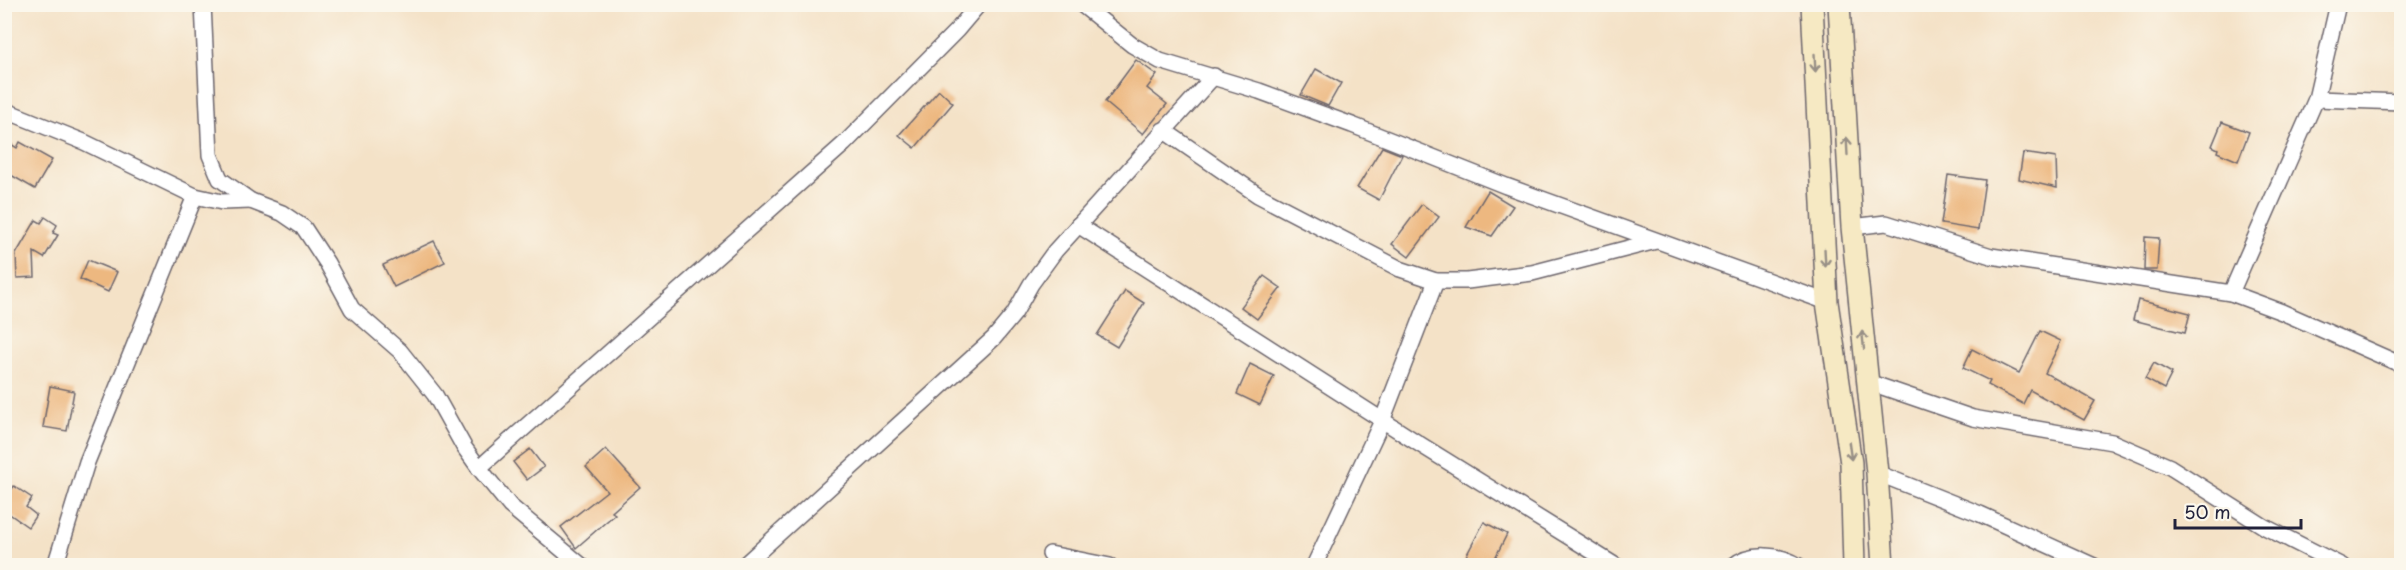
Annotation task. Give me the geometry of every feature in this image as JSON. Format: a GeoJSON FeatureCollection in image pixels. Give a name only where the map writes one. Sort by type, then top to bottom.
{"type":"FeatureCollection","features":[{"type":"Feature","properties":{"kind":"street"},"geometry":{"type":"LineString","coordinates":[[203,4],[210,155],[220,179],[250,201],[282,213],[304,228],[327,263],[352,309],[400,351],[435,395],[464,447],[510,506],[582,566]]}},
{"type":"Feature","properties":{"kind":"street"},"geometry":{"type":"LineString","coordinates":[[479,468],[843,144],[957,30],[979,4]]}},
{"type":"Feature","properties":{"kind":"street"},"geometry":{"type":"LineString","coordinates":[[1081,4],[1100,10],[1132,45],[1160,61],[1214,76],[1342,121],[1506,186],[1827,302]]}},
{"type":"Feature","properties":{"kind":"street"},"geometry":{"type":"LineString","coordinates":[[1812,4],[1827,302],[1851,463],[1854,566]]}},
{"type":"Feature","properties":{"kind":"street"},"geometry":{"type":"LineString","coordinates":[[1839,4],[1852,227],[1877,473],[1883,566]]}},
{"type":"Feature","properties":{"kind":"street"},"geometry":{"type":"LineString","coordinates":[[2231,293],[2316,99],[2338,4]]}},
{"type":"Feature","properties":{"kind":"street"},"geometry":{"type":"LineString","coordinates":[[744,566],[994,338],[1014,314],[1031,284],[1078,225],[1214,76]]}},
{"type":"Feature","properties":{"kind":"street"},"geometry":{"type":"LineString","coordinates":[[2316,99],[2402,102]]}},
{"type":"Feature","properties":{"kind":"street"},"geometry":{"type":"LineString","coordinates":[[4,110],[84,142],[195,196],[222,202],[250,201]]}},
{"type":"Feature","properties":{"kind":"street"},"geometry":{"type":"LineString","coordinates":[[1163,130],[1258,195],[1400,269],[1436,281],[1467,281],[1532,273],[1656,241]]}},
{"type":"Feature","properties":{"kind":"street"},"geometry":{"type":"LineString","coordinates":[[55,566],[87,462],[195,196]]}},
{"type":"Feature","properties":{"kind":"street"},"geometry":{"type":"LineString","coordinates":[[1852,227],[1886,223],[1991,256],[2231,293],[2282,312],[2402,365]]}},
{"type":"Feature","properties":{"kind":"street"},"geometry":{"type":"LineString","coordinates":[[1078,225],[1382,420],[1616,566]]}},
{"type":"Feature","properties":{"kind":"street"},"geometry":{"type":"LineString","coordinates":[[1314,566],[1382,420],[1436,281]]}},
{"type":"Feature","properties":{"kind":"street"},"geometry":{"type":"LineString","coordinates":[[1868,382],[1973,418],[2112,442],[2170,467],[2265,527],[2342,566]]}},
{"type":"Feature","properties":{"kind":"street"},"geometry":{"type":"LineString","coordinates":[[1877,473],[1980,514],[2094,566]]}},
{"type":"Feature","properties":{"kind":"street"},"geometry":{"type":"LineString","coordinates":[[1050,554],[1110,566]]}},
{"type":"Feature","properties":{"kind":"street"},"geometry":{"type":"LineString","coordinates":[[1733,566],[1740,560],[1760,555],[1789,559],[1799,566]]}},
{"type":"Feature","properties":{"kind":"building"},"geometry":{"type":"Polygon","coordinates":[[[1136,60],[1157,75],[1147,88],[1167,104],[1143,134],[1105,102],[1136,60]]]}},
{"type":"Feature","properties":{"kind":"building"},"geometry":{"type":"Polygon","coordinates":[[[1316,69],[1341,83],[1328,106],[1301,95],[1316,69]]]}},
{"type":"Feature","properties":{"kind":"building"},"geometry":{"type":"Polygon","coordinates":[[[939,90],[953,103],[915,148],[899,135],[939,90]]]}},
{"type":"Feature","properties":{"kind":"building"},"geometry":{"type":"Polygon","coordinates":[[[2222,122],[2249,132],[2238,161],[2217,152],[2218,149],[2212,146],[2222,122]]]}},
{"type":"Feature","properties":{"kind":"building"},"geometry":{"type":"Polygon","coordinates":[[[4,140],[17,148],[20,142],[52,160],[35,189],[4,171],[4,140]]]}},
{"type":"Feature","properties":{"kind":"building"},"geometry":{"type":"Polygon","coordinates":[[[1382,147],[1402,155],[1379,200],[1357,188],[1382,147]]]}},
{"type":"Feature","properties":{"kind":"building"},"geometry":{"type":"Polygon","coordinates":[[[2023,153],[2056,158],[2057,188],[2019,179],[2023,153]]]}},
{"type":"Feature","properties":{"kind":"building"},"geometry":{"type":"Polygon","coordinates":[[[1948,175],[1985,180],[1978,230],[1941,224],[1948,175]]]}},
{"type":"Feature","properties":{"kind":"building"},"geometry":{"type":"Polygon","coordinates":[[[1488,191],[1513,206],[1492,236],[1466,227],[1488,191]]]}},
{"type":"Feature","properties":{"kind":"building"},"geometry":{"type":"Polygon","coordinates":[[[1422,204],[1439,217],[1409,257],[1392,244],[1422,204]]]}},
{"type":"Feature","properties":{"kind":"building"},"geometry":{"type":"Polygon","coordinates":[[[45,217],[57,225],[53,233],[58,235],[44,258],[34,252],[35,277],[17,278],[16,254],[36,220],[41,223],[45,217]]]}},
{"type":"Feature","properties":{"kind":"building"},"geometry":{"type":"Polygon","coordinates":[[[2145,237],[2159,238],[2157,270],[2144,270],[2145,237]]]}},
{"type":"Feature","properties":{"kind":"building"},"geometry":{"type":"Polygon","coordinates":[[[434,241],[445,262],[394,287],[383,265],[434,241]]]}},
{"type":"Feature","properties":{"kind":"building"},"geometry":{"type":"Polygon","coordinates":[[[88,260],[117,272],[108,292],[80,279],[88,260]]]}},
{"type":"Feature","properties":{"kind":"building"},"geometry":{"type":"Polygon","coordinates":[[[1264,276],[1281,288],[1257,319],[1241,307],[1264,276]]]}},
{"type":"Feature","properties":{"kind":"building"},"geometry":{"type":"Polygon","coordinates":[[[1125,291],[1144,303],[1117,347],[1097,335],[1125,291]]]}},
{"type":"Feature","properties":{"kind":"building"},"geometry":{"type":"Polygon","coordinates":[[[2138,300],[2190,313],[2185,333],[2133,320],[2138,300]]]}},
{"type":"Feature","properties":{"kind":"building"},"geometry":{"type":"Polygon","coordinates":[[[2040,331],[2061,341],[2045,373],[2095,401],[2084,420],[2030,390],[2023,404],[1988,385],[1990,381],[1963,368],[1972,349],[2019,373],[2040,331]]]}},
{"type":"Feature","properties":{"kind":"building"},"geometry":{"type":"Polygon","coordinates":[[[2154,363],[2172,373],[2164,389],[2145,379],[2154,363]]]}},
{"type":"Feature","properties":{"kind":"building"},"geometry":{"type":"Polygon","coordinates":[[[1250,364],[1274,376],[1260,405],[1237,394],[1250,364]]]}},
{"type":"Feature","properties":{"kind":"building"},"geometry":{"type":"Polygon","coordinates":[[[50,386],[74,391],[67,431],[43,427],[50,386]]]}},
{"type":"Feature","properties":{"kind":"building"},"geometry":{"type":"Polygon","coordinates":[[[530,449],[544,467],[527,480],[513,462],[530,449]]]}},
{"type":"Feature","properties":{"kind":"building"},"geometry":{"type":"Polygon","coordinates":[[[606,449],[640,487],[612,512],[615,514],[576,548],[561,527],[607,491],[586,467],[606,449]]]}},
{"type":"Feature","properties":{"kind":"building"},"geometry":{"type":"Polygon","coordinates":[[[14,486],[32,498],[26,507],[36,515],[28,527],[4,510],[4,500],[14,486]]]}},
{"type":"Feature","properties":{"kind":"building"},"geometry":{"type":"Polygon","coordinates":[[[1484,522],[1507,534],[1491,566],[1474,566],[1464,560],[1484,522]]]}}]}
